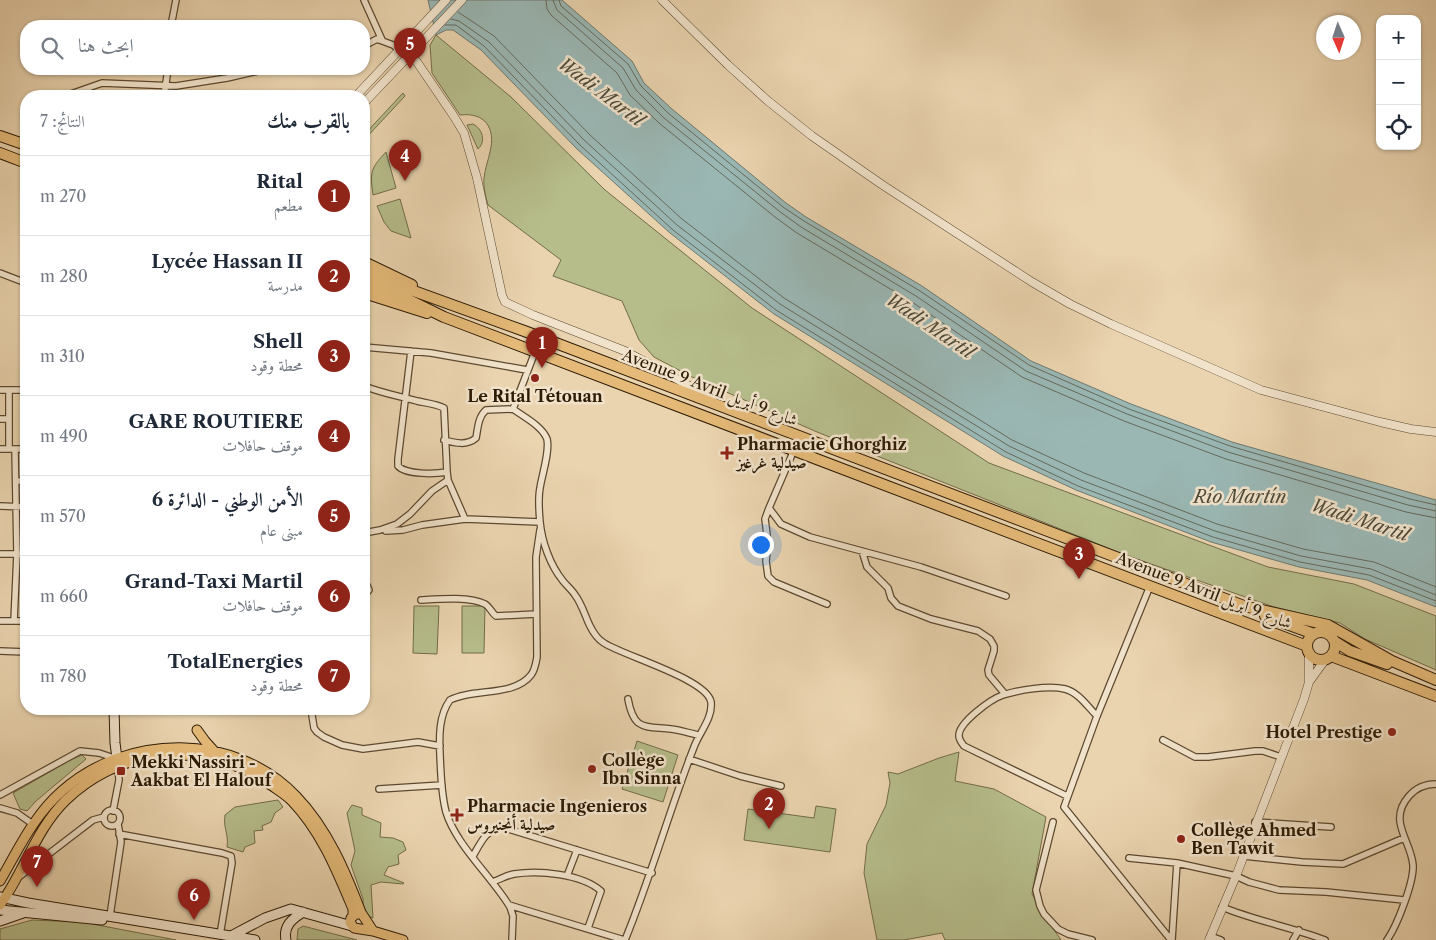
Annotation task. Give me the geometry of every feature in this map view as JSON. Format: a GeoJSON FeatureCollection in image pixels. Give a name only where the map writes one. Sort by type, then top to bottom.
{"type":"FeatureCollection","features":[{"type":"Feature","properties":{"kind":"highway"},"geometry":{"type":"LineString","coordinates":[[0,132],[20,137]]}},
{"type":"Feature","properties":{"kind":"highway"},"geometry":{"type":"LineString","coordinates":[[0,136],[20,143]]}},
{"type":"Feature","properties":{"kind":"highway"},"geometry":{"type":"LineString","coordinates":[[0,147],[20,154]]}},
{"type":"Feature","properties":{"kind":"highway"},"geometry":{"type":"LineString","coordinates":[[0,152],[20,160]]}},
{"type":"Feature","properties":{"kind":"highway"},"geometry":{"type":"LineString","coordinates":[[370,265],[441,301]]}},
{"type":"Feature","properties":{"kind":"highway","name":"Avenue 9 Avril شارع 9 أبريل"},"geometry":{"type":"LineString","coordinates":[[370,275],[527,332],[1244,606],[1328,625],[1392,661],[1436,680]]}},
{"type":"Feature","properties":{"kind":"highway","name":"Avenue 9 Avril شارع 9 أبريل"},"geometry":{"type":"LineString","coordinates":[[370,284],[407,299],[444,317],[1150,586],[1308,650]]}},
{"type":"Feature","properties":{"kind":"highway"},"geometry":{"type":"LineString","coordinates":[[370,295],[413,310],[444,317]]}},
{"type":"Feature","properties":{"kind":"highway"},"geometry":{"type":"LineString","coordinates":[[1244,606],[1276,621],[1314,634]]}},
{"type":"Feature","properties":{"kind":"highway"},"geometry":{"type":"LineString","coordinates":[[1412,671],[1350,651],[1334,641],[1326,633],[1322,632],[1310,637],[1308,650],[1318,660],[1328,658],[1436,696]]}},
{"type":"Feature","properties":{"kind":"highway"},"geometry":{"type":"LineString","coordinates":[[1328,658],[1335,646],[1334,641]]}},
{"type":"Feature","properties":{"kind":"main road"},"geometry":{"type":"LineString","coordinates":[[114,715],[117,762]]}},
{"type":"Feature","properties":{"kind":"main road"},"geometry":{"type":"LineString","coordinates":[[198,730],[215,751]]}},
{"type":"Feature","properties":{"kind":"main road"},"geometry":{"type":"LineString","coordinates":[[0,869],[49,803],[62,791],[95,768],[163,748],[184,747],[215,751],[232,755],[257,766],[279,781],[297,797],[336,852],[357,921]]}},
{"type":"Feature","properties":{"kind":"main road"},"geometry":{"type":"LineString","coordinates":[[357,921],[338,874],[316,831],[291,800],[257,776],[230,763],[200,755],[160,756],[117,762],[83,786],[56,811],[2,900],[110,916],[225,937],[283,910],[291,909],[337,922],[357,921],[373,931],[403,940]]}},
{"type":"Feature","properties":{"kind":"main road"},"geometry":{"type":"LineString","coordinates":[[0,881],[32,827]]}},
{"type":"Feature","properties":{"kind":"main road"},"geometry":{"type":"LineString","coordinates":[[0,910],[107,921],[254,940]]}},
{"type":"Feature","properties":{"kind":"main road"},"geometry":{"type":"LineString","coordinates":[[0,921],[28,912]]}},
{"type":"Feature","properties":{"kind":"main road"},"geometry":{"type":"LineString","coordinates":[[286,940],[285,931],[288,924],[303,912]]}},
{"type":"Feature","properties":{"kind":"street"},"geometry":{"type":"LineString","coordinates":[[172,20],[176,0]]}},
{"type":"Feature","properties":{"kind":"street"},"geometry":{"type":"LineString","coordinates":[[364,0],[382,40]]}},
{"type":"Feature","properties":{"kind":"street"},"geometry":{"type":"LineString","coordinates":[[362,90],[446,0]]}},
{"type":"Feature","properties":{"kind":"street"},"geometry":{"type":"LineString","coordinates":[[370,96],[462,0]]}},
{"type":"Feature","properties":{"kind":"street"},"geometry":{"type":"LineString","coordinates":[[662,0],[698,38],[734,71],[812,136],[881,184],[1032,282],[1070,304],[1261,390],[1388,424],[1436,432]]}},
{"type":"Feature","properties":{"kind":"street"},"geometry":{"type":"LineString","coordinates":[[370,42],[376,39],[382,40],[400,50]]}},
{"type":"Feature","properties":{"kind":"street"},"geometry":{"type":"LineString","coordinates":[[409,56],[417,62],[453,114],[464,134],[477,178],[505,302],[533,316],[625,351],[693,388],[721,406]]}},
{"type":"Feature","properties":{"kind":"street"},"geometry":{"type":"LineString","coordinates":[[165,90],[167,75]]}},
{"type":"Feature","properties":{"kind":"street"},"geometry":{"type":"LineString","coordinates":[[82,90],[102,83],[165,87],[241,75]]}},
{"type":"Feature","properties":{"kind":"street"},"geometry":{"type":"LineString","coordinates":[[0,273],[20,281]]}},
{"type":"Feature","properties":{"kind":"street"},"geometry":{"type":"LineString","coordinates":[[370,348],[453,356],[527,370]]}},
{"type":"Feature","properties":{"kind":"street"},"geometry":{"type":"LineString","coordinates":[[411,351],[398,466],[402,470],[434,474],[446,472]]}},
{"type":"Feature","properties":{"kind":"street"},"geometry":{"type":"LineString","coordinates":[[513,409],[527,370],[536,352]]}},
{"type":"Feature","properties":{"kind":"street"},"geometry":{"type":"LineString","coordinates":[[370,388],[444,408],[446,472],[465,519]]}},
{"type":"Feature","properties":{"kind":"street"},"geometry":{"type":"LineString","coordinates":[[0,390],[20,390]]}},
{"type":"Feature","properties":{"kind":"street"},"geometry":{"type":"LineString","coordinates":[[9,390],[8,419],[16,481],[17,554],[14,621]]}},
{"type":"Feature","properties":{"kind":"street"},"geometry":{"type":"LineString","coordinates":[[444,440],[455,443],[472,441],[476,438],[481,414],[486,410],[513,409],[539,428],[546,439],[547,448],[539,490],[540,525],[536,557],[537,657],[535,668],[531,676],[510,688],[467,693],[450,700],[441,719],[442,785],[446,812],[452,825],[509,905],[513,916],[512,940]]}},
{"type":"Feature","properties":{"kind":"street"},"geometry":{"type":"LineString","coordinates":[[0,419],[8,419]]}},
{"type":"Feature","properties":{"kind":"street"},"geometry":{"type":"LineString","coordinates":[[0,450],[20,449]]}},
{"type":"Feature","properties":{"kind":"street"},"geometry":{"type":"LineString","coordinates":[[794,450],[765,519],[768,543],[766,561],[768,576],[774,582],[827,604]]}},
{"type":"Feature","properties":{"kind":"street"},"geometry":{"type":"LineString","coordinates":[[370,532],[391,527],[402,520],[432,491],[448,480]]}},
{"type":"Feature","properties":{"kind":"street"},"geometry":{"type":"LineString","coordinates":[[0,506],[20,507]]}},
{"type":"Feature","properties":{"kind":"street"},"geometry":{"type":"LineString","coordinates":[[769,508],[781,524],[810,537],[921,567],[1006,596]]}},
{"type":"Feature","properties":{"kind":"street"},"geometry":{"type":"LineString","coordinates":[[380,530],[402,530],[465,519],[540,525]]}},
{"type":"Feature","properties":{"kind":"street"},"geometry":{"type":"LineString","coordinates":[[509,905],[625,940],[652,872],[689,759],[698,735],[711,710],[709,696],[699,687],[602,643],[592,630],[576,595],[553,567],[540,525]]}},
{"type":"Feature","properties":{"kind":"street"},"geometry":{"type":"LineString","coordinates":[[862,551],[867,567],[888,588],[891,598],[898,606],[924,617],[978,631],[990,639],[994,646],[994,651],[988,670],[989,675],[1005,694]]}},
{"type":"Feature","properties":{"kind":"street"},"geometry":{"type":"LineString","coordinates":[[0,554],[17,554]]}},
{"type":"Feature","properties":{"kind":"street"},"geometry":{"type":"LineString","coordinates":[[1150,586],[1097,716],[1064,807],[1171,940]]}},
{"type":"Feature","properties":{"kind":"street"},"geometry":{"type":"LineString","coordinates":[[421,600],[474,601],[486,605],[496,616],[536,614]]}},
{"type":"Feature","properties":{"kind":"street"},"geometry":{"type":"LineString","coordinates":[[0,621],[20,621]]}},
{"type":"Feature","properties":{"kind":"street"},"geometry":{"type":"LineString","coordinates":[[1308,650],[1309,682]]}},
{"type":"Feature","properties":{"kind":"street"},"geometry":{"type":"LineString","coordinates":[[0,651],[20,652]]}},
{"type":"Feature","properties":{"kind":"street"},"geometry":{"type":"LineString","coordinates":[[1221,940],[1209,938],[1244,856],[1309,682],[1328,658]]}},
{"type":"Feature","properties":{"kind":"street"},"geometry":{"type":"LineString","coordinates":[[1067,796],[964,746],[958,734],[964,725],[992,700],[1005,694],[1038,689],[1065,689],[1075,694],[1097,716]]}},
{"type":"Feature","properties":{"kind":"street"},"geometry":{"type":"LineString","coordinates":[[628,699],[634,718],[643,726],[674,729],[698,735]]}},
{"type":"Feature","properties":{"kind":"street"},"geometry":{"type":"LineString","coordinates":[[312,715],[314,728],[317,732],[342,745],[363,749],[418,742],[440,746]]}},
{"type":"Feature","properties":{"kind":"street"},"geometry":{"type":"LineString","coordinates":[[1163,740],[1195,757],[1263,751],[1281,757]]}},
{"type":"Feature","properties":{"kind":"street"},"geometry":{"type":"LineString","coordinates":[[0,795],[80,751],[98,752],[117,762],[119,780],[113,811]]}},
{"type":"Feature","properties":{"kind":"street"},"geometry":{"type":"LineString","coordinates":[[689,759],[740,776],[781,786]]}},
{"type":"Feature","properties":{"kind":"street"},"geometry":{"type":"LineString","coordinates":[[1387,940],[1397,923],[1409,886],[1413,866],[1412,856],[1404,838],[1400,822],[1400,812],[1412,793],[1422,787],[1436,784]]}},
{"type":"Feature","properties":{"kind":"street"},"geometry":{"type":"LineString","coordinates":[[379,789],[442,785]]}},
{"type":"Feature","properties":{"kind":"street"},"geometry":{"type":"LineString","coordinates":[[0,808],[17,813],[32,827]]}},
{"type":"Feature","properties":{"kind":"street"},"geometry":{"type":"LineString","coordinates":[[16,879],[93,820],[104,817],[113,811],[119,814],[120,842],[110,916]]}},
{"type":"Feature","properties":{"kind":"street"},"geometry":{"type":"LineString","coordinates":[[104,817],[108,825],[115,826],[118,824]]}},
{"type":"Feature","properties":{"kind":"street"},"geometry":{"type":"LineString","coordinates":[[1053,822],[1036,890],[1040,906],[1044,914],[1058,929],[1068,934],[1092,940]]}},
{"type":"Feature","properties":{"kind":"street"},"geometry":{"type":"LineString","coordinates":[[1256,822],[1331,828]]}},
{"type":"Feature","properties":{"kind":"street"},"geometry":{"type":"LineString","coordinates":[[473,856],[488,833],[502,827],[652,872]]}},
{"type":"Feature","properties":{"kind":"street"},"geometry":{"type":"LineString","coordinates":[[119,834],[231,856],[232,863],[225,937]]}},
{"type":"Feature","properties":{"kind":"street"},"geometry":{"type":"LineString","coordinates":[[1244,856],[1342,864],[1404,838]]}},
{"type":"Feature","properties":{"kind":"street"},"geometry":{"type":"LineString","coordinates":[[567,876],[577,850]]}},
{"type":"Feature","properties":{"kind":"street"},"geometry":{"type":"LineString","coordinates":[[1129,858],[1177,863],[1236,876],[1248,882],[1278,890],[1354,894],[1404,900]]}},
{"type":"Feature","properties":{"kind":"street"},"geometry":{"type":"LineString","coordinates":[[1171,940],[1177,863]]}},
{"type":"Feature","properties":{"kind":"street"},"geometry":{"type":"LineString","coordinates":[[492,882],[513,874],[539,873],[567,876],[595,885],[601,891],[588,928]]}},
{"type":"Feature","properties":{"kind":"street"},"geometry":{"type":"LineString","coordinates":[[1222,907],[1246,917],[1299,930],[1324,940]]}},
{"type":"Feature","properties":{"kind":"street"},"geometry":{"type":"LineString","coordinates":[[1293,940],[1299,930]]}},
{"type":"Feature","properties":{"kind":"green space"},"geometry":{"type":"Polygon","coordinates":[[[436,35],[511,97],[605,190],[752,308],[989,463],[1268,567],[1354,584],[1436,616],[1436,670],[1365,639],[1340,623],[1274,607],[1128,556],[817,432],[690,376],[654,357],[639,340],[622,301],[553,276],[561,260],[488,205],[484,181],[490,152],[490,129],[487,123],[476,116],[460,115],[432,73],[430,45],[436,35]]]}},
{"type":"Feature","properties":{"kind":"green space"},"geometry":{"type":"Polygon","coordinates":[[[403,93],[405,96],[370,134],[370,129],[403,93]]]}},
{"type":"Feature","properties":{"kind":"green space"},"geometry":{"type":"Polygon","coordinates":[[[473,124],[481,132],[483,139],[478,149],[467,125],[473,124]]]}},
{"type":"Feature","properties":{"kind":"green space"},"geometry":{"type":"Polygon","coordinates":[[[386,152],[396,188],[373,195],[372,171],[386,152]]]}},
{"type":"Feature","properties":{"kind":"green space"},"geometry":{"type":"Polygon","coordinates":[[[400,199],[411,238],[391,231],[384,222],[377,206],[400,199]]]}},
{"type":"Feature","properties":{"kind":"green space"},"geometry":{"type":"Polygon","coordinates":[[[414,606],[439,606],[437,654],[413,653],[414,606]]]}},
{"type":"Feature","properties":{"kind":"green space"},"geometry":{"type":"Polygon","coordinates":[[[462,606],[485,606],[484,653],[462,653],[462,606]]]}},
{"type":"Feature","properties":{"kind":"green space"},"geometry":{"type":"Polygon","coordinates":[[[637,741],[678,755],[663,802],[622,789],[637,741]]]}},
{"type":"Feature","properties":{"kind":"green space"},"geometry":{"type":"Polygon","coordinates":[[[959,752],[955,781],[994,789],[1046,817],[1032,894],[1061,940],[945,940],[942,933],[904,940],[877,940],[864,873],[867,844],[886,805],[890,783],[888,772],[898,774],[959,752]]]}},
{"type":"Feature","properties":{"kind":"green space"},"geometry":{"type":"Polygon","coordinates":[[[82,755],[86,759],[36,801],[27,811],[20,809],[13,793],[82,755]]]}},
{"type":"Feature","properties":{"kind":"green space"},"geometry":{"type":"Polygon","coordinates":[[[278,800],[283,807],[275,813],[271,822],[262,826],[263,830],[254,831],[255,843],[245,847],[243,852],[227,847],[225,815],[235,807],[278,800]]]}},
{"type":"Feature","properties":{"kind":"green space"},"geometry":{"type":"Polygon","coordinates":[[[352,805],[362,808],[362,815],[381,823],[380,837],[393,838],[403,842],[406,850],[398,855],[399,864],[388,867],[384,875],[403,884],[381,882],[371,885],[373,918],[367,916],[363,907],[363,899],[351,865],[355,851],[347,813],[352,805]]]}},
{"type":"Feature","properties":{"kind":"green space"},"geometry":{"type":"Polygon","coordinates":[[[816,806],[836,809],[830,852],[744,840],[748,809],[814,818],[816,806]]]}},
{"type":"Feature","properties":{"kind":"green space"},"geometry":{"type":"Polygon","coordinates":[[[32,920],[82,922],[176,940],[0,940],[0,929],[32,920]]]}},
{"type":"Feature","properties":{"kind":"green space"},"geometry":{"type":"Polygon","coordinates":[[[303,926],[357,940],[297,940],[298,929],[303,926]]]}},
{"type":"Feature","properties":{"kind":"water","name":"Río Martín"},"geometry":{"type":"Polygon","coordinates":[[[428,0],[562,0],[632,61],[644,83],[672,109],[786,203],[806,217],[922,286],[1031,361],[1131,404],[1232,442],[1436,500],[1436,607],[1367,580],[1299,567],[1211,542],[1076,490],[1003,456],[774,314],[670,233],[577,149],[481,50],[453,30],[446,30],[436,35],[428,0]]]}},
{"type":"Feature","properties":{"kind":"place","name":"الأمن الوطني - الدائرة 6"},"geometry":{"type":"Point","coordinates":[410,69]}},
{"type":"Feature","properties":{"kind":"place","name":"GARE ROUTIERE"},"geometry":{"type":"Point","coordinates":[405,181]}},
{"type":"Feature","properties":{"kind":"place","name":"Rital"},"geometry":{"type":"Point","coordinates":[542,368]}},
{"type":"Feature","properties":{"kind":"place","name":"Le Rital Tétouan"},"geometry":{"type":"Point","coordinates":[535,378]}},
{"type":"Feature","properties":{"kind":"place","name":"Pharmacie Ghorghiz صيدلية غرغيز"},"geometry":{"type":"Point","coordinates":[727,453]}},
{"type":"Feature","properties":{"kind":"place","name":"Shell"},"geometry":{"type":"Point","coordinates":[1079,579]}},
{"type":"Feature","properties":{"kind":"place","name":"Hotel Prestige"},"geometry":{"type":"Point","coordinates":[1392,732]}},
{"type":"Feature","properties":{"kind":"place","name":"Collège Ibn Sinna"},"geometry":{"type":"Point","coordinates":[592,769]}},
{"type":"Feature","properties":{"kind":"place","name":"Mekki Nassiri - Aakbat El Halouf"},"geometry":{"type":"Point","coordinates":[121,771]}},
{"type":"Feature","properties":{"kind":"place","name":"Pharmacie Ingenieros صيدلية أنجنيروس"},"geometry":{"type":"Point","coordinates":[457,815]}},
{"type":"Feature","properties":{"kind":"place","name":"Lycée Hassan II"},"geometry":{"type":"Point","coordinates":[769,829]}},
{"type":"Feature","properties":{"kind":"place","name":"Collège Ahmed Ben Tawit"},"geometry":{"type":"Point","coordinates":[1181,839]}},
{"type":"Feature","properties":{"kind":"place","name":"TotalEnergies"},"geometry":{"type":"Point","coordinates":[37,887]}},
{"type":"Feature","properties":{"kind":"place","name":"Grand-Taxi Martil"},"geometry":{"type":"Point","coordinates":[194,920]}},
{"type":"Feature","properties":{"kind":"water label","name":"Wadi Martil"},"geometry":{"type":"Point","coordinates":[601,92]}},
{"type":"Feature","properties":{"kind":"water label","name":"Wadi Martil"},"geometry":{"type":"Point","coordinates":[930,326]}},
{"type":"Feature","properties":{"kind":"water label","name":"Wadi Martil"},"geometry":{"type":"Point","coordinates":[1360,520]}}]}
